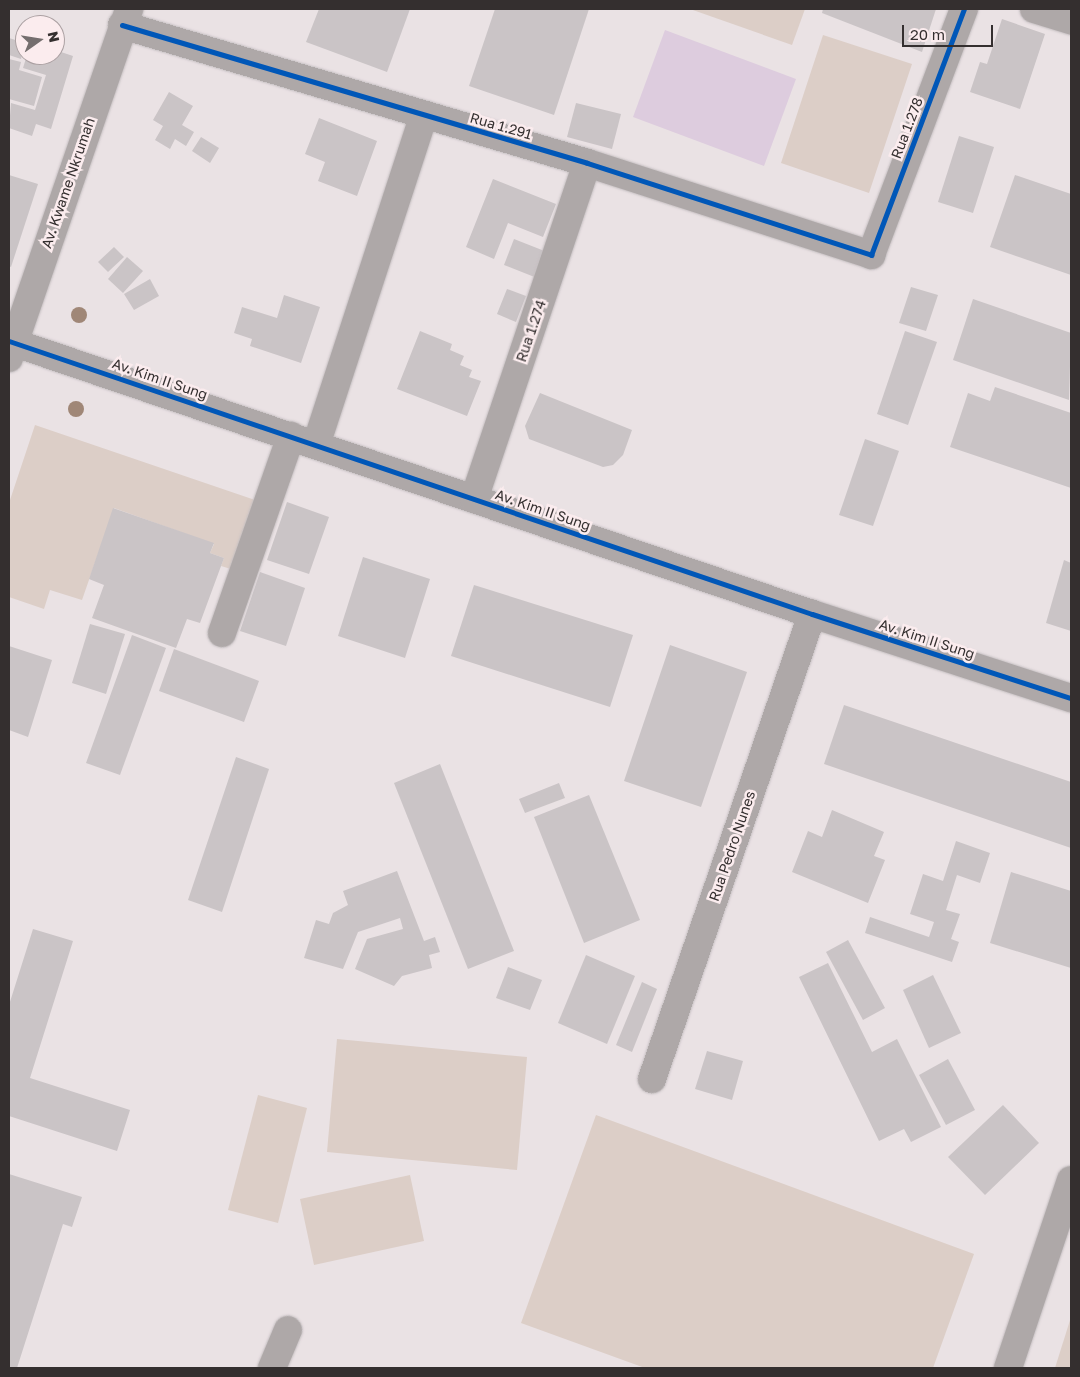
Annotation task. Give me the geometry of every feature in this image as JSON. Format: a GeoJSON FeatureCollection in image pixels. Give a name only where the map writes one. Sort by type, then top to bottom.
{"type":"FeatureCollection","features":[{"type":"Feature","properties":{"kind":"street","name":"Rua 1.278"},"geometry":{"type":"LineString","coordinates":[[871,255],[964,9]]}},
{"type":"Feature","properties":{"kind":"street"},"geometry":{"type":"LineString","coordinates":[[1034,9],[1071,20]]}},
{"type":"Feature","properties":{"kind":"street","name":"Rua 1.291"},"geometry":{"type":"LineString","coordinates":[[125,17],[424,115],[587,163],[871,255]]}},
{"type":"Feature","properties":{"kind":"street","name":"Av. Kwame Nkrumah"},"geometry":{"type":"LineString","coordinates":[[10,347],[125,17]]}},
{"type":"Feature","properties":{"kind":"street"},"geometry":{"type":"LineString","coordinates":[[316,445],[424,115]]}},
{"type":"Feature","properties":{"kind":"street","name":"Rua 1.274"},"geometry":{"type":"LineString","coordinates":[[474,498],[587,163]]}},
{"type":"Feature","properties":{"kind":"street","name":"Av. Kim II Sung"},"geometry":{"type":"LineString","coordinates":[[10,347],[290,436],[812,614],[1071,698]]}},
{"type":"Feature","properties":{"kind":"street"},"geometry":{"type":"LineString","coordinates":[[222,633],[290,436]]}},
{"type":"Feature","properties":{"kind":"street","name":"Rua Pedro Nunes"},"geometry":{"type":"LineString","coordinates":[[652,1079],[812,614]]}},
{"type":"Feature","properties":{"kind":"street"},"geometry":{"type":"LineString","coordinates":[[1008,1368],[1071,1180]]}},
{"type":"Feature","properties":{"kind":"street"},"geometry":{"type":"LineString","coordinates":[[272,1368],[288,1330]]}},
{"type":"Feature","properties":{"kind":"shaded area"},"geometry":{"type":"Polygon","coordinates":[[[690,9],[805,9],[792,45],[690,9]]]}},
{"type":"Feature","properties":{"kind":"shaded area"},"geometry":{"type":"Polygon","coordinates":[[[665,30],[796,79],[764,166],[633,117],[665,30]]]}},
{"type":"Feature","properties":{"kind":"shaded area"},"geometry":{"type":"Polygon","coordinates":[[[823,35],[912,64],[869,193],[781,163],[823,35]]]}},
{"type":"Feature","properties":{"kind":"shaded area"},"geometry":{"type":"Polygon","coordinates":[[[35,425],[255,500],[231,569],[221,566],[224,558],[210,553],[214,544],[114,508],[82,600],[50,590],[44,609],[9,597],[9,503],[35,425]]]}},
{"type":"Feature","properties":{"kind":"shaded area"},"geometry":{"type":"Polygon","coordinates":[[[337,1039],[527,1057],[517,1170],[327,1152],[337,1039]]]}},
{"type":"Feature","properties":{"kind":"shaded area"},"geometry":{"type":"Polygon","coordinates":[[[258,1095],[307,1108],[278,1223],[228,1210],[258,1095]]]}},
{"type":"Feature","properties":{"kind":"shaded area"},"geometry":{"type":"Polygon","coordinates":[[[596,1115],[974,1254],[933,1368],[645,1368],[521,1323],[596,1115]]]}},
{"type":"Feature","properties":{"kind":"shaded area"},"geometry":{"type":"Polygon","coordinates":[[[410,1175],[424,1241],[314,1265],[300,1199],[410,1175]]]}},
{"type":"Feature","properties":{"kind":"shaded area"},"geometry":{"type":"Polygon","coordinates":[[[1071,1317],[1071,1368],[1055,1368],[1071,1317]]]}},
{"type":"Feature","properties":{"kind":"building"},"geometry":{"type":"Polygon","coordinates":[[[319,9],[410,9],[387,72],[306,42],[319,9]]]}},
{"type":"Feature","properties":{"kind":"building"},"geometry":{"type":"Polygon","coordinates":[[[495,9],[589,9],[554,115],[469,86],[495,9]]]}},
{"type":"Feature","properties":{"kind":"building"},"geometry":{"type":"Polygon","coordinates":[[[823,9],[936,9],[922,52],[822,13],[823,9]]]}},
{"type":"Feature","properties":{"kind":"building"},"geometry":{"type":"Polygon","coordinates":[[[1002,19],[1045,34],[1020,109],[970,92],[980,62],[987,64],[1002,19]]]}},
{"type":"Feature","properties":{"kind":"building"},"geometry":{"type":"Polygon","coordinates":[[[9,38],[15,40],[15,57],[9,55],[9,38]]]}},
{"type":"Feature","properties":{"kind":"building"},"geometry":{"type":"Polygon","coordinates":[[[65,53],[73,56],[51,129],[36,124],[32,136],[9,128],[11,103],[35,110],[46,75],[23,68],[24,65],[65,65],[65,53]]]}},
{"type":"Feature","properties":{"kind":"building"},"geometry":{"type":"Polygon","coordinates":[[[9,59],[15,60],[15,65],[20,65],[19,70],[42,77],[34,106],[9,99],[9,59]]]}},
{"type":"Feature","properties":{"kind":"building"},"geometry":{"type":"Polygon","coordinates":[[[169,92],[193,106],[182,125],[194,132],[186,146],[175,139],[170,149],[155,140],[163,126],[153,120],[169,92]]]}},
{"type":"Feature","properties":{"kind":"building"},"geometry":{"type":"Polygon","coordinates":[[[576,103],[621,114],[612,149],[567,137],[576,103]]]}},
{"type":"Feature","properties":{"kind":"building"},"geometry":{"type":"Polygon","coordinates":[[[319,118],[377,141],[357,196],[318,181],[325,162],[305,154],[319,118]]]}},
{"type":"Feature","properties":{"kind":"building"},"geometry":{"type":"Polygon","coordinates":[[[959,136],[994,147],[973,213],[938,202],[959,136]]]}},
{"type":"Feature","properties":{"kind":"building"},"geometry":{"type":"Polygon","coordinates":[[[201,137],[219,148],[210,163],[192,151],[201,137]]]}},
{"type":"Feature","properties":{"kind":"building"},"geometry":{"type":"Polygon","coordinates":[[[9,175],[38,184],[11,267],[9,266],[9,175]]]}},
{"type":"Feature","properties":{"kind":"building"},"geometry":{"type":"Polygon","coordinates":[[[1015,175],[1071,194],[1071,275],[990,247],[1015,175]]]}},
{"type":"Feature","properties":{"kind":"building"},"geometry":{"type":"Polygon","coordinates":[[[493,179],[556,204],[543,237],[508,223],[494,259],[466,247],[493,179]]]}},
{"type":"Feature","properties":{"kind":"building"},"geometry":{"type":"Polygon","coordinates":[[[514,239],[547,252],[537,278],[504,265],[514,239]]]}},
{"type":"Feature","properties":{"kind":"building"},"geometry":{"type":"Polygon","coordinates":[[[114,247],[124,257],[108,272],[98,262],[114,247]]]}},
{"type":"Feature","properties":{"kind":"building"},"geometry":{"type":"Polygon","coordinates":[[[127,257],[143,271],[123,293],[108,279],[127,257]]]}},
{"type":"Feature","properties":{"kind":"building"},"geometry":{"type":"Polygon","coordinates":[[[150,279],[159,296],[134,310],[124,294],[150,279]]]}},
{"type":"Feature","properties":{"kind":"building"},"geometry":{"type":"Polygon","coordinates":[[[911,287],[938,295],[926,331],[899,323],[911,287]]]}},
{"type":"Feature","properties":{"kind":"building"},"geometry":{"type":"Polygon","coordinates":[[[507,289],[526,296],[516,322],[497,314],[507,289]]]}},
{"type":"Feature","properties":{"kind":"building"},"geometry":{"type":"Polygon","coordinates":[[[284,295],[320,307],[301,363],[250,346],[252,339],[234,333],[242,307],[277,318],[284,295]]]}},
{"type":"Feature","properties":{"kind":"building"},"geometry":{"type":"Polygon","coordinates":[[[973,299],[1071,333],[1069,400],[953,360],[973,299]]]}},
{"type":"Feature","properties":{"kind":"building"},"geometry":{"type":"Polygon","coordinates":[[[420,331],[452,344],[450,350],[464,356],[460,365],[472,370],[469,377],[481,381],[467,416],[397,389],[420,331]]]}},
{"type":"Feature","properties":{"kind":"building"},"geometry":{"type":"Polygon","coordinates":[[[905,331],[937,342],[908,425],[877,414],[905,331]]]}},
{"type":"Feature","properties":{"kind":"building"},"geometry":{"type":"Polygon","coordinates":[[[995,387],[1071,413],[1071,488],[950,447],[968,393],[990,401],[995,387]]]}},
{"type":"Feature","properties":{"kind":"building"},"geometry":{"type":"Polygon","coordinates":[[[540,393],[632,430],[623,455],[613,465],[603,467],[529,439],[525,426],[540,393]]]}},
{"type":"Feature","properties":{"kind":"building"},"geometry":{"type":"Polygon","coordinates":[[[865,439],[899,451],[873,526],[839,515],[865,439]]]}},
{"type":"Feature","properties":{"kind":"building"},"geometry":{"type":"Polygon","coordinates":[[[287,502],[329,517],[309,574],[267,560],[287,502]]]}},
{"type":"Feature","properties":{"kind":"building"},"geometry":{"type":"Polygon","coordinates":[[[113,508],[214,543],[210,553],[224,558],[200,623],[187,619],[176,648],[92,618],[104,585],[89,579],[113,508]]]}},
{"type":"Feature","properties":{"kind":"building"},"geometry":{"type":"Polygon","coordinates":[[[363,557],[430,579],[405,658],[338,636],[363,557]]]}},
{"type":"Feature","properties":{"kind":"building"},"geometry":{"type":"Polygon","coordinates":[[[1064,560],[1071,563],[1071,631],[1046,623],[1064,560]]]}},
{"type":"Feature","properties":{"kind":"building"},"geometry":{"type":"Polygon","coordinates":[[[260,572],[305,588],[286,646],[240,631],[260,572]]]}},
{"type":"Feature","properties":{"kind":"building"},"geometry":{"type":"Polygon","coordinates":[[[474,585],[633,635],[610,707],[451,656],[474,585]]]}},
{"type":"Feature","properties":{"kind":"building"},"geometry":{"type":"Polygon","coordinates":[[[90,624],[125,634],[106,694],[72,683],[90,624]]]}},
{"type":"Feature","properties":{"kind":"building"},"geometry":{"type":"Polygon","coordinates":[[[132,635],[166,648],[120,775],[86,763],[132,635]]]}},
{"type":"Feature","properties":{"kind":"building"},"geometry":{"type":"Polygon","coordinates":[[[670,645],[747,672],[701,807],[624,781],[670,645]]]}},
{"type":"Feature","properties":{"kind":"building"},"geometry":{"type":"Polygon","coordinates":[[[9,646],[52,660],[28,737],[9,730],[9,646]]]}},
{"type":"Feature","properties":{"kind":"building"},"geometry":{"type":"Polygon","coordinates":[[[174,649],[259,681],[244,722],[159,691],[174,649]]]}},
{"type":"Feature","properties":{"kind":"building"},"geometry":{"type":"Polygon","coordinates":[[[844,705],[1071,782],[1071,848],[824,764],[844,705]]]}},
{"type":"Feature","properties":{"kind":"building"},"geometry":{"type":"Polygon","coordinates":[[[236,757],[269,769],[222,912],[188,900],[236,757]]]}},
{"type":"Feature","properties":{"kind":"building"},"geometry":{"type":"Polygon","coordinates":[[[440,764],[514,951],[468,969],[394,783],[440,764]]]}},
{"type":"Feature","properties":{"kind":"building"},"geometry":{"type":"Polygon","coordinates":[[[559,783],[565,798],[525,813],[519,799],[559,783]]]}},
{"type":"Feature","properties":{"kind":"building"},"geometry":{"type":"Polygon","coordinates":[[[589,795],[640,920],[584,943],[534,817],[589,795]]]}},
{"type":"Feature","properties":{"kind":"building"},"geometry":{"type":"Polygon","coordinates":[[[832,810],[884,832],[874,856],[885,860],[868,903],[792,872],[808,831],[822,837],[832,810]]]}},
{"type":"Feature","properties":{"kind":"building"},"geometry":{"type":"Polygon","coordinates":[[[956,841],[990,853],[980,883],[957,875],[946,910],[960,914],[951,939],[959,942],[952,962],[865,933],[870,917],[929,937],[934,922],[910,914],[923,874],[943,881],[956,841]]]}},
{"type":"Feature","properties":{"kind":"building"},"geometry":{"type":"Polygon","coordinates":[[[397,871],[424,941],[435,937],[440,952],[429,955],[432,968],[402,976],[394,986],[355,969],[367,939],[403,929],[400,918],[358,932],[343,969],[304,958],[316,920],[329,924],[333,913],[348,905],[343,891],[397,871]]]}},
{"type":"Feature","properties":{"kind":"building"},"geometry":{"type":"Polygon","coordinates":[[[1011,872],[1071,891],[1071,968],[990,943],[1011,872]]]}},
{"type":"Feature","properties":{"kind":"building"},"geometry":{"type":"Polygon","coordinates":[[[33,929],[73,941],[30,1078],[130,1110],[117,1151],[9,1116],[9,1005],[33,929]]]}},
{"type":"Feature","properties":{"kind":"building"},"geometry":{"type":"Polygon","coordinates":[[[848,940],[885,1008],[863,1020],[826,952],[848,940]]]}},
{"type":"Feature","properties":{"kind":"building"},"geometry":{"type":"Polygon","coordinates":[[[586,955],[635,976],[607,1044],[558,1023],[586,955]]]}},
{"type":"Feature","properties":{"kind":"building"},"geometry":{"type":"Polygon","coordinates":[[[828,963],[872,1052],[897,1039],[941,1127],[911,1142],[904,1129],[879,1141],[799,977],[828,963]]]}},
{"type":"Feature","properties":{"kind":"building"},"geometry":{"type":"Polygon","coordinates":[[[508,967],[542,980],[530,1010],[496,998],[508,967]]]}},
{"type":"Feature","properties":{"kind":"building"},"geometry":{"type":"Polygon","coordinates":[[[933,975],[961,1033],[929,1048],[903,990],[933,975]]]}},
{"type":"Feature","properties":{"kind":"building"},"geometry":{"type":"Polygon","coordinates":[[[642,982],[657,989],[632,1052],[616,1045],[642,982]]]}},
{"type":"Feature","properties":{"kind":"building"},"geometry":{"type":"Polygon","coordinates":[[[707,1051],[743,1061],[732,1100],[695,1089],[707,1051]]]}},
{"type":"Feature","properties":{"kind":"building"},"geometry":{"type":"Polygon","coordinates":[[[948,1059],[975,1110],[946,1125],[919,1075],[948,1059]]]}},
{"type":"Feature","properties":{"kind":"building"},"geometry":{"type":"Polygon","coordinates":[[[1003,1105],[1039,1143],[985,1195],[948,1157],[1003,1105]]]}},
{"type":"Feature","properties":{"kind":"building"},"geometry":{"type":"Polygon","coordinates":[[[9,1174],[82,1197],[72,1227],[63,1224],[17,1368],[9,1368],[9,1174]]]}},
{"type":"Feature","properties":{"kind":"cycle path"},"geometry":{"type":"LineString","coordinates":[[122,25],[587,163],[871,255],[964,9]]}},
{"type":"Feature","properties":{"kind":"cycle path"},"geometry":{"type":"LineString","coordinates":[[9,341],[812,614],[1071,698]]}}]}
